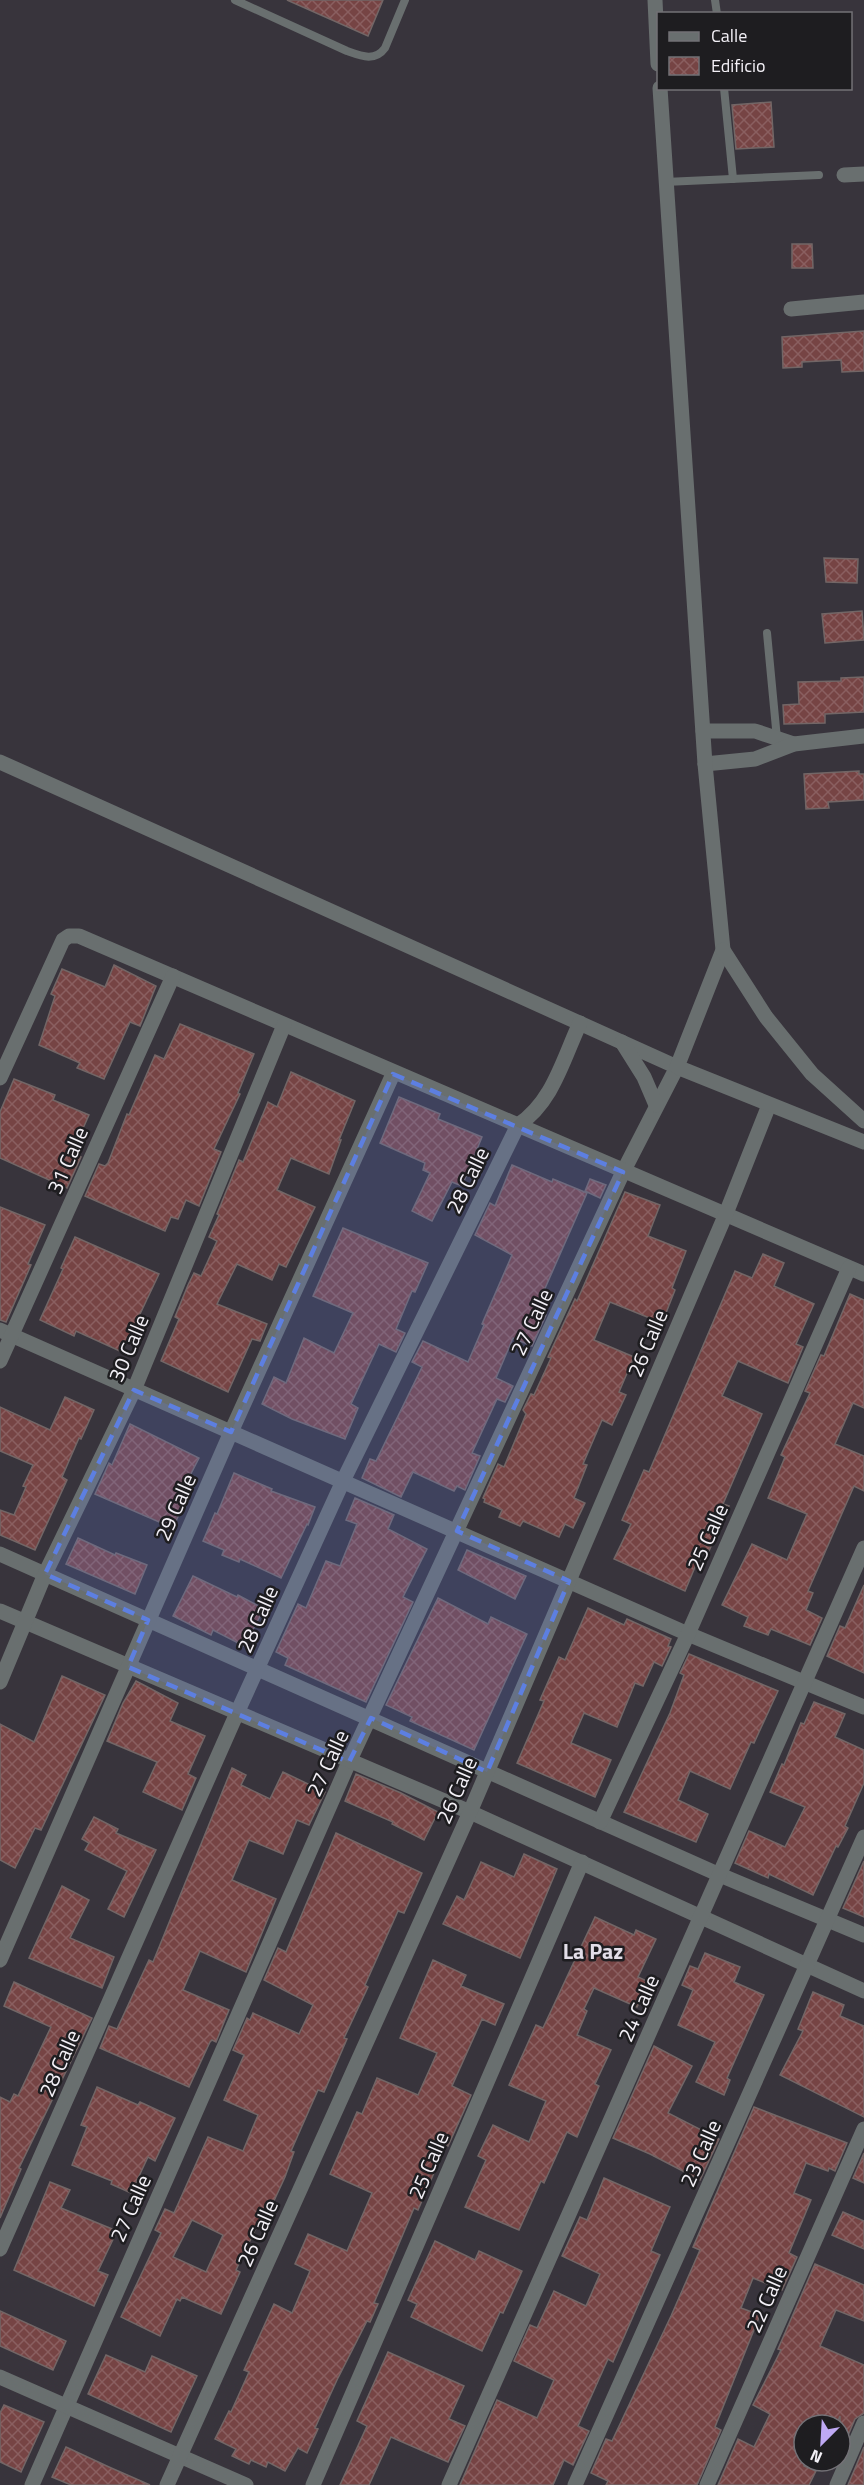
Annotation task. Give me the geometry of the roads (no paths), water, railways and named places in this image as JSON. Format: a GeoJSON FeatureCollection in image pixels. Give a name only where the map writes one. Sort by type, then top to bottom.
{"type":"FeatureCollection","features":[{"type":"Feature","properties":{"kind":"street"},"geometry":{"type":"LineString","coordinates":[[655,0],[657,43]]}},
{"type":"Feature","properties":{"kind":"street"},"geometry":{"type":"LineString","coordinates":[[660,90],[705,764],[723,950],[766,1017],[812,1074],[864,1121]]}},
{"type":"Feature","properties":{"kind":"street"},"geometry":{"type":"LineString","coordinates":[[844,176],[864,174]]}},
{"type":"Feature","properties":{"kind":"street"},"geometry":{"type":"LineString","coordinates":[[791,309],[864,302]]}},
{"type":"Feature","properties":{"kind":"street"},"geometry":{"type":"LineString","coordinates":[[703,730],[755,731],[794,744]]}},
{"type":"Feature","properties":{"kind":"street"},"geometry":{"type":"LineString","coordinates":[[705,764],[755,759],[794,744],[864,736]]}},
{"type":"Feature","properties":{"kind":"street"},"geometry":{"type":"LineString","coordinates":[[0,762],[677,1067],[864,1143]]}},
{"type":"Feature","properties":{"kind":"street"},"geometry":{"type":"LineString","coordinates":[[0,1078],[63,940],[69,936],[79,936],[393,1074],[518,1125],[864,1275]]}},
{"type":"Feature","properties":{"kind":"street","name":"27 Calle"},"geometry":{"type":"LineString","coordinates":[[32,2485],[349,1762],[623,1172],[677,1067],[723,950]]}},
{"type":"Feature","properties":{"kind":"street","name":"31 Calle"},"geometry":{"type":"LineString","coordinates":[[0,1361],[6,1332],[173,976]]}},
{"type":"Feature","properties":{"kind":"street","name":"28 Calle"},"geometry":{"type":"LineString","coordinates":[[0,2249],[237,1713],[343,1481],[518,1125],[530,1117],[541,1105],[559,1074],[580,1023]]}},
{"type":"Feature","properties":{"kind":"street","name":"30 Calle"},"geometry":{"type":"LineString","coordinates":[[0,1682],[45,1574],[134,1390],[284,1025]]}},
{"type":"Feature","properties":{"kind":"street"},"geometry":{"type":"LineString","coordinates":[[621,1041],[644,1077],[656,1105]]}},
{"type":"Feature","properties":{"kind":"street","name":"29 Calle"},"geometry":{"type":"LineString","coordinates":[[0,1960],[231,1432],[393,1074]]}},
{"type":"Feature","properties":{"kind":"street","name":"26 Calle"},"geometry":{"type":"LineString","coordinates":[[167,2485],[470,1812],[725,1216],[769,1105]]}},
{"type":"Feature","properties":{"kind":"street","name":"25 Calle"},"geometry":{"type":"LineString","coordinates":[[600,1822],[688,1634],[849,1268]]}},
{"type":"Feature","properties":{"kind":"street"},"geometry":{"type":"LineString","coordinates":[[6,1332],[688,1634],[864,1707]]}},
{"type":"Feature","properties":{"kind":"street","name":"24 Calle"},"geometry":{"type":"LineString","coordinates":[[449,2485],[864,1548]]}},
{"type":"Feature","properties":{"kind":"street"},"geometry":{"type":"LineString","coordinates":[[0,1554],[720,1875],[864,1935]]}},
{"type":"Feature","properties":{"kind":"street"},"geometry":{"type":"LineString","coordinates":[[0,1611],[470,1812],[864,1991]]}},
{"type":"Feature","properties":{"kind":"street","name":"23 Calle"},"geometry":{"type":"LineString","coordinates":[[575,2485],[864,1837]]}},
{"type":"Feature","properties":{"kind":"street","name":"25 Calle"},"geometry":{"type":"LineString","coordinates":[[313,2485],[582,1862]]}},
{"type":"Feature","properties":{"kind":"street","name":"22 Calle"},"geometry":{"type":"LineString","coordinates":[[707,2485],[864,2129]]}},
{"type":"Feature","properties":{"kind":"street"},"geometry":{"type":"LineString","coordinates":[[0,2377],[246,2485]]}},
{"type":"Feature","properties":{"kind":"street"},"geometry":{"type":"LineString","coordinates":[[837,2485],[864,2423]]}},
{"type":"Feature","properties":{"kind":"lane"},"geometry":{"type":"LineString","coordinates":[[235,0],[364,57],[373,57],[385,48],[405,0]]}},
{"type":"Feature","properties":{"kind":"lane"},"geometry":{"type":"LineString","coordinates":[[724,90],[733,178]]}},
{"type":"Feature","properties":{"kind":"lane"},"geometry":{"type":"LineString","coordinates":[[665,182],[819,175]]}},
{"type":"Feature","properties":{"kind":"lane"},"geometry":{"type":"LineString","coordinates":[[767,633],[777,739]]}},
{"type":"Feature","properties":{"kind":"district","name":"La Paz"},"geometry":{"type":"Point","coordinates":[593,1951]}}]}
